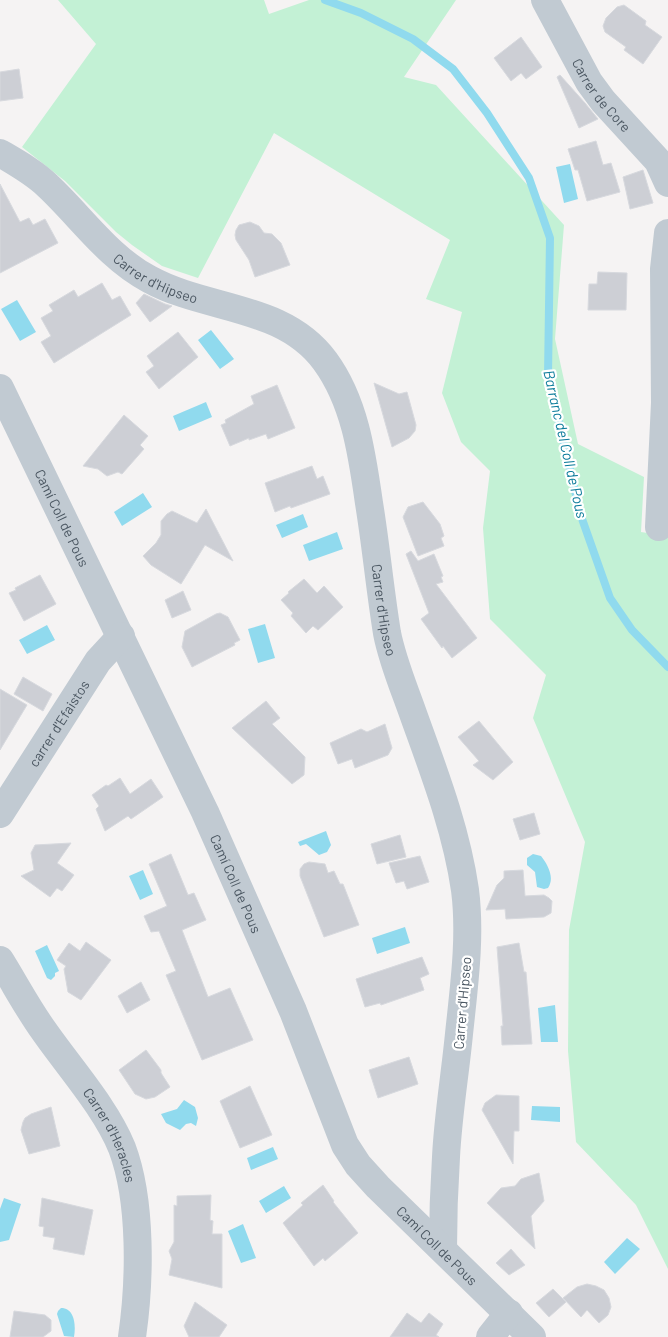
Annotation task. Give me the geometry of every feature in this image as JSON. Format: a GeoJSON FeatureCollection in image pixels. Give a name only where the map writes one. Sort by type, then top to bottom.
{"type":"FeatureCollection","features":[{"type":"Feature","properties":{"kind":"street","name":"Carrer de Core"},"geometry":{"type":"LineString","coordinates":[[545,0],[589,82],[603,101],[658,161],[668,183]]}},
{"type":"Feature","properties":{"kind":"street","name":"Carrer d'Hipseo"},"geometry":{"type":"LineString","coordinates":[[0,153],[45,183],[110,249],[132,268],[149,279],[198,298],[277,321],[301,336],[324,359],[341,389],[351,412],[359,438],[365,471],[387,634],[392,657],[444,803],[459,857],[466,894],[466,967],[446,1154],[443,1249]]}},
{"type":"Feature","properties":{"kind":"street"},"geometry":{"type":"LineString","coordinates":[[660,527],[665,403],[664,269],[668,233]]}},
{"type":"Feature","properties":{"kind":"street","name":"Camí Coll de Pous"},"geometry":{"type":"LineString","coordinates":[[0,388],[168,733],[250,911],[293,1011],[345,1145],[358,1165],[378,1187],[532,1337]]}},
{"type":"Feature","properties":{"kind":"street","name":"carrer d'Efaistos"},"geometry":{"type":"LineString","coordinates":[[0,814],[98,661],[121,636]]}},
{"type":"Feature","properties":{"kind":"street","name":"Carrer d'Heracles"},"geometry":{"type":"LineString","coordinates":[[0,960],[43,1030],[107,1120],[122,1148],[131,1180],[136,1228],[136,1274],[132,1337]]}},
{"type":"Feature","properties":{"kind":"street"},"geometry":{"type":"LineString","coordinates":[[490,1337],[508,1313]]}},
{"type":"Feature","properties":{"kind":"green space"},"geometry":{"type":"Polygon","coordinates":[[[58,0],[264,0],[269,14],[309,0],[456,0],[404,77],[436,85],[564,225],[555,339],[578,444],[644,477],[641,532],[668,536],[668,1269],[636,1205],[576,1142],[568,1051],[569,930],[585,842],[533,718],[546,675],[490,619],[483,528],[490,471],[461,442],[442,393],[462,312],[426,299],[450,240],[274,133],[198,278],[162,266],[116,232],[65,181],[22,147],[96,44],[58,0]]]}},
{"type":"Feature","properties":{"kind":"water"},"geometry":{"type":"Polygon","coordinates":[[[570,164],[578,199],[564,203],[556,167],[570,164]]]}},
{"type":"Feature","properties":{"kind":"water"},"geometry":{"type":"Polygon","coordinates":[[[17,300],[36,332],[20,341],[1,309],[17,300]]]}},
{"type":"Feature","properties":{"kind":"water"},"geometry":{"type":"Polygon","coordinates":[[[211,330],[234,359],[220,369],[198,340],[211,330]]]}},
{"type":"Feature","properties":{"kind":"water"},"geometry":{"type":"Polygon","coordinates":[[[206,402],[212,417],[179,431],[173,416],[206,402]]]}},
{"type":"Feature","properties":{"kind":"water"},"geometry":{"type":"Polygon","coordinates":[[[143,493],[152,507],[122,526],[114,512],[143,493]]]}},
{"type":"Feature","properties":{"kind":"water"},"geometry":{"type":"Polygon","coordinates":[[[303,514],[308,527],[282,538],[276,525],[303,514]]]}},
{"type":"Feature","properties":{"kind":"water"},"geometry":{"type":"Polygon","coordinates":[[[337,532],[343,549],[309,561],[303,545],[337,532]]]}},
{"type":"Feature","properties":{"kind":"water"},"geometry":{"type":"Polygon","coordinates":[[[265,624],[275,658],[258,663],[248,629],[265,624]]]}},
{"type":"Feature","properties":{"kind":"water"},"geometry":{"type":"Polygon","coordinates":[[[47,625],[55,640],[27,654],[19,640],[47,625]]]}},
{"type":"Feature","properties":{"kind":"water"},"geometry":{"type":"Polygon","coordinates":[[[326,831],[331,845],[327,852],[319,855],[306,844],[300,846],[298,842],[326,831]]]}},
{"type":"Feature","properties":{"kind":"water"},"geometry":{"type":"Polygon","coordinates":[[[533,854],[541,856],[548,867],[551,880],[548,888],[537,887],[535,872],[527,865],[527,858],[533,854]]]}},
{"type":"Feature","properties":{"kind":"water"},"geometry":{"type":"Polygon","coordinates":[[[143,870],[153,894],[140,900],[129,876],[143,870]]]}},
{"type":"Feature","properties":{"kind":"water"},"geometry":{"type":"Polygon","coordinates":[[[405,927],[410,943],[377,954],[372,938],[405,927]]]}},
{"type":"Feature","properties":{"kind":"water"},"geometry":{"type":"Polygon","coordinates":[[[47,945],[59,971],[55,973],[51,980],[47,978],[35,951],[47,945]]]}},
{"type":"Feature","properties":{"kind":"water"},"geometry":{"type":"Polygon","coordinates":[[[555,1005],[558,1042],[541,1042],[538,1008],[555,1005]]]}},
{"type":"Feature","properties":{"kind":"water"},"geometry":{"type":"Polygon","coordinates":[[[184,1100],[195,1107],[198,1118],[196,1126],[191,1123],[186,1124],[180,1130],[166,1123],[161,1114],[177,1109],[184,1100]]]}},
{"type":"Feature","properties":{"kind":"water"},"geometry":{"type":"Polygon","coordinates":[[[532,1106],[560,1107],[560,1122],[531,1120],[532,1106]]]}},
{"type":"Feature","properties":{"kind":"water"},"geometry":{"type":"Polygon","coordinates":[[[273,1147],[278,1159],[251,1170],[247,1158],[273,1147]]]}},
{"type":"Feature","properties":{"kind":"water"},"geometry":{"type":"Polygon","coordinates":[[[284,1186],[291,1198],[266,1213],[259,1201],[284,1186]]]}},
{"type":"Feature","properties":{"kind":"water"},"geometry":{"type":"Polygon","coordinates":[[[4,1198],[21,1204],[9,1240],[0,1242],[0,1209],[4,1198]]]}},
{"type":"Feature","properties":{"kind":"water"},"geometry":{"type":"Polygon","coordinates":[[[243,1224],[256,1258],[241,1263],[228,1231],[243,1224]]]}},
{"type":"Feature","properties":{"kind":"water"},"geometry":{"type":"Polygon","coordinates":[[[627,1238],[640,1249],[615,1274],[604,1262],[627,1238]]]}},
{"type":"Feature","properties":{"kind":"water"},"geometry":{"type":"Polygon","coordinates":[[[61,1308],[69,1311],[74,1318],[74,1337],[64,1336],[57,1314],[61,1308]]]}},
{"type":"Feature","properties":{"kind":"building"},"geometry":{"type":"Polygon","coordinates":[[[624,5],[646,21],[645,25],[662,37],[643,64],[624,50],[626,47],[605,32],[603,26],[606,18],[617,7],[624,5]]]}},
{"type":"Feature","properties":{"kind":"building"},"geometry":{"type":"Polygon","coordinates":[[[521,37],[542,67],[526,79],[521,73],[511,81],[494,58],[521,37]]]}},
{"type":"Feature","properties":{"kind":"building"},"geometry":{"type":"Polygon","coordinates":[[[19,69],[23,98],[0,101],[0,72],[19,69]]]}},
{"type":"Feature","properties":{"kind":"building"},"geometry":{"type":"Polygon","coordinates":[[[560,75],[598,119],[579,128],[557,77],[560,75]]]}},
{"type":"Feature","properties":{"kind":"building"},"geometry":{"type":"Polygon","coordinates":[[[596,141],[603,165],[611,163],[620,192],[587,201],[578,170],[575,170],[568,149],[596,141]]]}},
{"type":"Feature","properties":{"kind":"building"},"geometry":{"type":"Polygon","coordinates":[[[643,170],[653,203],[630,209],[623,177],[643,170]]]}},
{"type":"Feature","properties":{"kind":"building"},"geometry":{"type":"Polygon","coordinates":[[[0,184],[20,222],[29,218],[33,225],[45,219],[58,243],[0,273],[0,184]]]}},
{"type":"Feature","properties":{"kind":"building"},"geometry":{"type":"Polygon","coordinates":[[[250,222],[259,226],[264,233],[272,234],[281,243],[290,265],[255,277],[249,260],[236,240],[235,235],[239,225],[250,222]]]}},
{"type":"Feature","properties":{"kind":"building"},"geometry":{"type":"Polygon","coordinates":[[[598,272],[627,273],[626,310],[588,310],[589,284],[597,284],[598,272]]]}},
{"type":"Feature","properties":{"kind":"building"},"geometry":{"type":"Polygon","coordinates":[[[102,283],[112,300],[120,296],[131,315],[54,363],[41,342],[51,336],[41,318],[53,311],[49,305],[74,290],[78,297],[102,283]]]}},
{"type":"Feature","properties":{"kind":"building"},"geometry":{"type":"Polygon","coordinates":[[[144,294],[172,306],[150,322],[136,303],[144,294]]]}},
{"type":"Feature","properties":{"kind":"building"},"geometry":{"type":"Polygon","coordinates":[[[178,332],[198,357],[159,389],[146,372],[154,366],[147,356],[178,332]]]}},
{"type":"Feature","properties":{"kind":"building"},"geometry":{"type":"Polygon","coordinates":[[[374,383],[399,394],[407,392],[416,425],[415,431],[409,438],[392,447],[374,383]]]}},
{"type":"Feature","properties":{"kind":"building"},"geometry":{"type":"Polygon","coordinates":[[[277,385],[295,428],[268,439],[266,434],[249,440],[249,438],[230,446],[221,425],[226,423],[225,420],[254,404],[251,396],[277,385]]]}},
{"type":"Feature","properties":{"kind":"building"},"geometry":{"type":"Polygon","coordinates":[[[124,415],[148,436],[140,445],[144,449],[122,474],[118,472],[107,476],[98,469],[83,466],[124,415]]]}},
{"type":"Feature","properties":{"kind":"building"},"geometry":{"type":"Polygon","coordinates":[[[312,466],[317,479],[323,476],[330,494],[275,512],[265,483],[312,466]]]}},
{"type":"Feature","properties":{"kind":"building"},"geometry":{"type":"Polygon","coordinates":[[[423,502],[440,524],[444,536],[441,538],[444,546],[418,556],[403,517],[408,507],[423,502]]]}},
{"type":"Feature","properties":{"kind":"building"},"geometry":{"type":"Polygon","coordinates":[[[206,509],[233,561],[205,545],[181,584],[151,565],[143,556],[161,535],[161,521],[167,514],[172,511],[197,523],[206,509]]]}},
{"type":"Feature","properties":{"kind":"building"},"geometry":{"type":"Polygon","coordinates":[[[411,551],[418,561],[434,554],[443,576],[441,577],[443,582],[436,584],[477,638],[452,658],[443,646],[442,648],[421,619],[429,613],[406,554],[411,551]]]}},
{"type":"Feature","properties":{"kind":"building"},"geometry":{"type":"Polygon","coordinates":[[[40,575],[56,604],[24,621],[9,593],[40,575]]]}},
{"type":"Feature","properties":{"kind":"building"},"geometry":{"type":"Polygon","coordinates":[[[304,579],[317,593],[324,586],[343,607],[318,630],[313,626],[306,633],[291,616],[293,613],[281,600],[304,579]]]}},
{"type":"Feature","properties":{"kind":"building"},"geometry":{"type":"Polygon","coordinates":[[[183,591],[191,610],[172,618],[165,600],[183,591]]]}},
{"type":"Feature","properties":{"kind":"building"},"geometry":{"type":"Polygon","coordinates":[[[220,613],[228,617],[240,640],[234,643],[235,645],[192,667],[182,647],[185,631],[220,613]]]}},
{"type":"Feature","properties":{"kind":"building"},"geometry":{"type":"Polygon","coordinates":[[[23,677],[52,694],[43,711],[14,694],[23,677]]]}},
{"type":"Feature","properties":{"kind":"building"},"geometry":{"type":"Polygon","coordinates":[[[0,689],[27,705],[0,750],[0,689]]]}},
{"type":"Feature","properties":{"kind":"building"},"geometry":{"type":"Polygon","coordinates":[[[266,701],[280,718],[272,724],[305,757],[304,775],[292,784],[232,728],[266,701]]]}},
{"type":"Feature","properties":{"kind":"building"},"geometry":{"type":"Polygon","coordinates":[[[479,721],[513,762],[493,780],[473,765],[479,761],[458,737],[479,721]]]}},
{"type":"Feature","properties":{"kind":"building"},"geometry":{"type":"Polygon","coordinates":[[[385,724],[392,748],[388,755],[355,768],[352,759],[338,764],[330,743],[361,729],[367,732],[385,724]]]}},
{"type":"Feature","properties":{"kind":"building"},"geometry":{"type":"Polygon","coordinates":[[[120,778],[130,794],[151,779],[163,797],[131,819],[128,816],[105,831],[96,809],[99,806],[92,795],[120,778]]]}},
{"type":"Feature","properties":{"kind":"building"},"geometry":{"type":"Polygon","coordinates":[[[534,813],[540,834],[520,840],[513,819],[534,813]]]}},
{"type":"Feature","properties":{"kind":"building"},"geometry":{"type":"Polygon","coordinates":[[[400,835],[406,857],[377,864],[371,844],[400,835]]]}},
{"type":"Feature","properties":{"kind":"building"},"geometry":{"type":"Polygon","coordinates":[[[71,843],[57,863],[74,875],[62,891],[57,888],[50,897],[21,876],[34,870],[31,853],[35,845],[71,843]]]}},
{"type":"Feature","properties":{"kind":"building"},"geometry":{"type":"Polygon","coordinates":[[[171,854],[188,895],[194,893],[206,920],[182,930],[208,997],[230,988],[253,1040],[202,1060],[166,975],[176,971],[159,931],[151,932],[144,916],[167,906],[149,864],[171,854]]]}},
{"type":"Feature","properties":{"kind":"building"},"geometry":{"type":"Polygon","coordinates":[[[420,856],[429,882],[407,889],[404,881],[396,883],[389,863],[420,856]]]}},
{"type":"Feature","properties":{"kind":"building"},"geometry":{"type":"Polygon","coordinates":[[[309,862],[325,864],[328,873],[334,871],[340,884],[343,884],[359,925],[324,937],[300,876],[300,869],[309,862]]]}},
{"type":"Feature","properties":{"kind":"building"},"geometry":{"type":"Polygon","coordinates":[[[523,870],[525,896],[544,895],[549,898],[552,901],[551,913],[544,917],[506,919],[505,909],[486,910],[497,885],[504,878],[504,871],[523,870]]]}},
{"type":"Feature","properties":{"kind":"building"},"geometry":{"type":"Polygon","coordinates":[[[86,942],[111,960],[81,1000],[68,992],[64,969],[66,966],[57,960],[69,943],[80,951],[86,942]]]}},
{"type":"Feature","properties":{"kind":"building"},"geometry":{"type":"Polygon","coordinates":[[[519,943],[524,972],[526,972],[532,1044],[502,1045],[501,1026],[503,1026],[497,947],[519,943]]]}},
{"type":"Feature","properties":{"kind":"building"},"geometry":{"type":"Polygon","coordinates":[[[422,957],[429,974],[420,978],[424,990],[381,1005],[380,1003],[365,1007],[356,979],[422,957]]]}},
{"type":"Feature","properties":{"kind":"building"},"geometry":{"type":"Polygon","coordinates":[[[141,982],[150,1000],[127,1013],[118,996],[141,982]]]}},
{"type":"Feature","properties":{"kind":"building"},"geometry":{"type":"Polygon","coordinates":[[[146,1050],[161,1070],[170,1087],[155,1097],[146,1099],[135,1094],[119,1070],[146,1050]]]}},
{"type":"Feature","properties":{"kind":"building"},"geometry":{"type":"Polygon","coordinates":[[[409,1057],[418,1084],[378,1098],[369,1070],[409,1057]]]}},
{"type":"Feature","properties":{"kind":"building"},"geometry":{"type":"Polygon","coordinates":[[[250,1086],[272,1135],[240,1148],[220,1101],[250,1086]]]}},
{"type":"Feature","properties":{"kind":"building"},"geometry":{"type":"Polygon","coordinates":[[[496,1095],[519,1096],[519,1131],[514,1131],[513,1164],[482,1110],[485,1103],[496,1095]]]}},
{"type":"Feature","properties":{"kind":"building"},"geometry":{"type":"Polygon","coordinates":[[[51,1107],[60,1146],[29,1154],[21,1130],[23,1122],[31,1114],[51,1107]]]}},
{"type":"Feature","properties":{"kind":"building"},"geometry":{"type":"Polygon","coordinates":[[[539,1173],[544,1201],[531,1216],[535,1249],[487,1203],[501,1188],[515,1186],[521,1179],[539,1173]]]}},
{"type":"Feature","properties":{"kind":"building"},"geometry":{"type":"Polygon","coordinates":[[[323,1185],[333,1202],[358,1233],[325,1261],[323,1258],[314,1266],[283,1223],[303,1205],[301,1203],[323,1185]]]}},
{"type":"Feature","properties":{"kind":"building"},"geometry":{"type":"Polygon","coordinates":[[[211,1195],[210,1220],[213,1221],[212,1234],[222,1234],[222,1288],[169,1275],[172,1259],[169,1251],[174,1242],[174,1205],[177,1206],[177,1196],[211,1195]]]}},
{"type":"Feature","properties":{"kind":"building"},"geometry":{"type":"Polygon","coordinates":[[[42,1198],[93,1210],[84,1255],[53,1249],[55,1238],[43,1236],[44,1227],[39,1226],[42,1198]]]}},
{"type":"Feature","properties":{"kind":"building"},"geometry":{"type":"Polygon","coordinates":[[[511,1249],[525,1265],[509,1275],[496,1263],[511,1249]]]}},
{"type":"Feature","properties":{"kind":"building"},"geometry":{"type":"Polygon","coordinates":[[[587,1284],[604,1290],[609,1298],[611,1307],[608,1315],[599,1323],[587,1310],[581,1317],[563,1298],[577,1287],[587,1284]]]}},
{"type":"Feature","properties":{"kind":"building"},"geometry":{"type":"Polygon","coordinates":[[[553,1289],[566,1302],[549,1317],[536,1303],[553,1289]]]}},
{"type":"Feature","properties":{"kind":"building"},"geometry":{"type":"Polygon","coordinates":[[[195,1302],[227,1325],[219,1337],[189,1337],[184,1326],[195,1302]]]}},
{"type":"Feature","properties":{"kind":"building"},"geometry":{"type":"Polygon","coordinates":[[[14,1311],[45,1315],[51,1320],[51,1331],[43,1337],[10,1337],[14,1311]]]}},
{"type":"Feature","properties":{"kind":"building"},"geometry":{"type":"Polygon","coordinates":[[[407,1313],[421,1323],[429,1313],[443,1324],[436,1335],[439,1337],[390,1337],[407,1313]]]}},
{"type":"Feature","properties":{"kind":"waterway","name":"Barranc del Coll de Pous"},"geometry":{"type":"LineString","coordinates":[[325,0],[361,13],[413,39],[453,69],[487,113],[529,178],[550,238],[548,376],[581,516],[610,598],[632,630],[668,667]]}}]}
